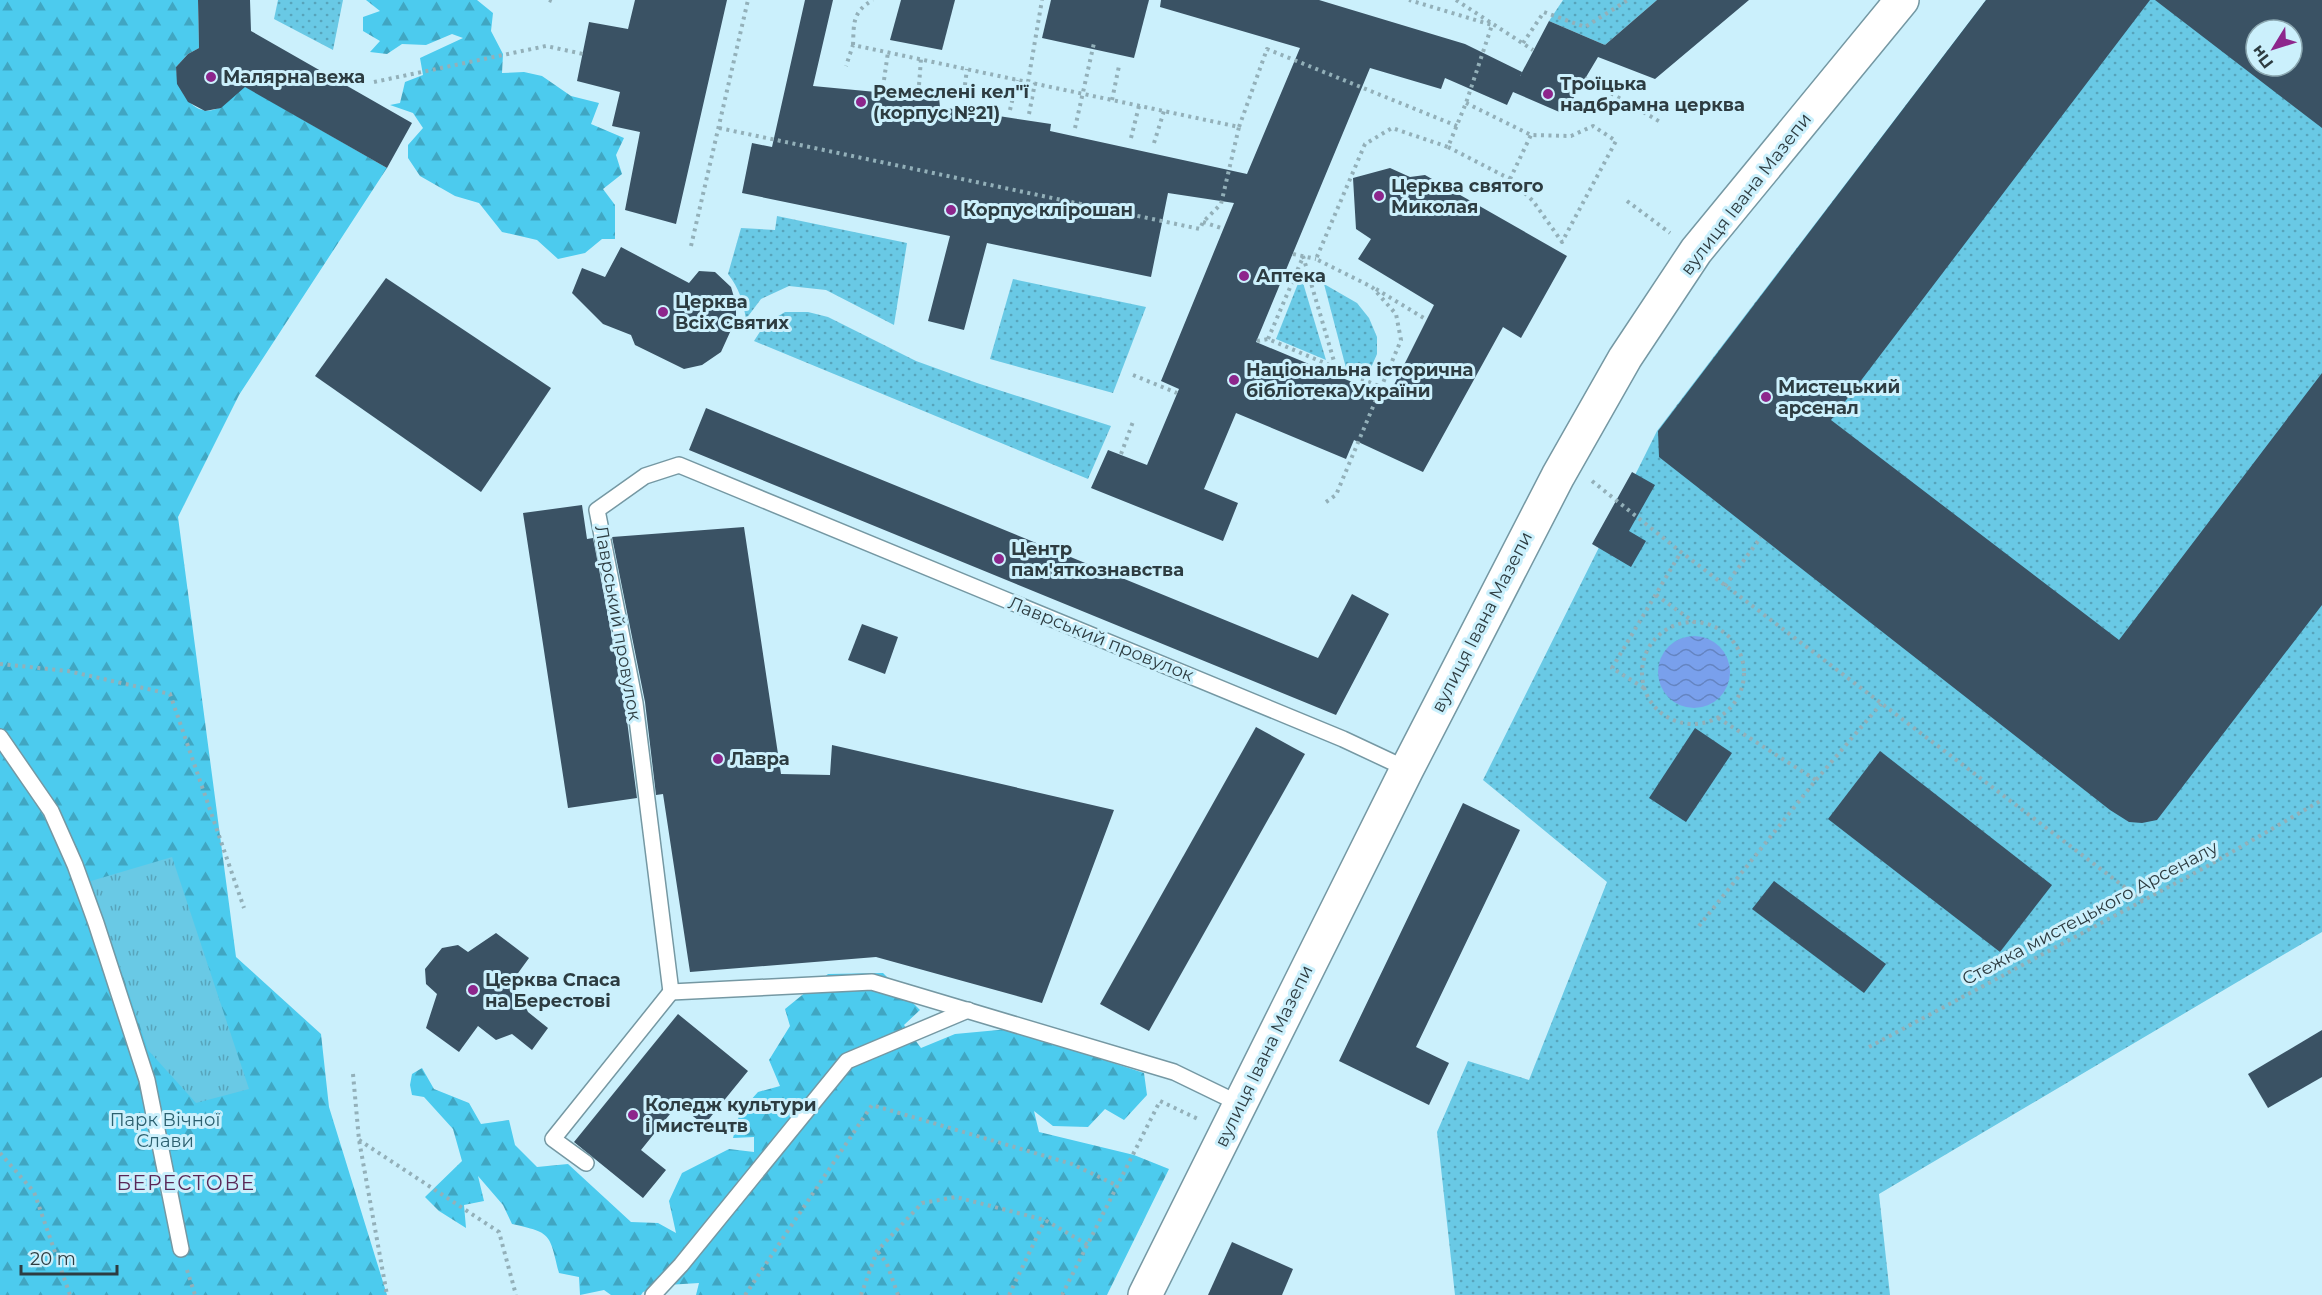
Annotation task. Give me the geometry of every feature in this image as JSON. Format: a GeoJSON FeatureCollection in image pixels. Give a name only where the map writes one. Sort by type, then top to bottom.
{"type":"FeatureCollection","features":[{"type":"Feature","properties":{"kind":"main road","name":"вулиця Івана Мазепи"},"geometry":{"type":"LineString","coordinates":[[1146,1295],[1407,769],[1558,476],[1625,358],[1696,251],[1902,0]]}},
{"type":"Feature","properties":{"kind":"lane","name":"Лаврський провулок"},"geometry":{"type":"LineString","coordinates":[[671,992],[635,703],[597,510],[645,476],[679,465],[1332,735],[1407,769]]}},
{"type":"Feature","properties":{"kind":"lane"},"geometry":{"type":"LineString","coordinates":[[0,737],[51,811],[75,865],[96,923],[147,1080],[181,1249]]}},
{"type":"Feature","properties":{"kind":"lane"},"geometry":{"type":"LineString","coordinates":[[586,1163],[553,1139],[671,992],[872,982],[1174,1072],[1240,1104]]}},
{"type":"Feature","properties":{"kind":"lane"},"geometry":{"type":"LineString","coordinates":[[653,1295],[681,1265],[847,1061],[968,1010]]}},
{"type":"Feature","properties":{"kind":"path"},"geometry":{"type":"LineString","coordinates":[[691,246],[748,0]]}},
{"type":"Feature","properties":{"kind":"path"},"geometry":{"type":"LineString","coordinates":[[846,66],[853,45],[854,19],[863,6],[873,0]]}},
{"type":"Feature","properties":{"kind":"path"},"geometry":{"type":"LineString","coordinates":[[1028,82],[1042,0]]}},
{"type":"Feature","properties":{"kind":"path"},"geometry":{"type":"LineString","coordinates":[[1410,0],[1492,25]]}},
{"type":"Feature","properties":{"kind":"path"},"geometry":{"type":"LineString","coordinates":[[1456,0],[1533,50]]}},
{"type":"Feature","properties":{"kind":"path"},"geometry":{"type":"LineString","coordinates":[[1523,43],[1544,12],[1585,27],[1628,0]]}},
{"type":"Feature","properties":{"kind":"path"},"geometry":{"type":"LineString","coordinates":[[1448,147],[1466,103],[1492,25]]}},
{"type":"Feature","properties":{"kind":"path"},"geometry":{"type":"LineString","coordinates":[[1075,128],[1094,43]]}},
{"type":"Feature","properties":{"kind":"path"},"geometry":{"type":"LineString","coordinates":[[853,45],[1239,127]]}},
{"type":"Feature","properties":{"kind":"path"},"geometry":{"type":"LineString","coordinates":[[374,82],[546,46],[583,54]]}},
{"type":"Feature","properties":{"kind":"path"},"geometry":{"type":"LineString","coordinates":[[719,128],[1200,229],[1203,222],[1221,204],[1239,127],[1267,49],[1456,126]]}},
{"type":"Feature","properties":{"kind":"path"},"geometry":{"type":"LineString","coordinates":[[884,80],[888,52]]}},
{"type":"Feature","properties":{"kind":"path"},"geometry":{"type":"LineString","coordinates":[[918,85],[921,59]]}},
{"type":"Feature","properties":{"kind":"path"},"geometry":{"type":"LineString","coordinates":[[1112,100],[1119,66]]}},
{"type":"Feature","properties":{"kind":"path"},"geometry":{"type":"LineString","coordinates":[[963,100],[967,69]]}},
{"type":"Feature","properties":{"kind":"path"},"geometry":{"type":"LineString","coordinates":[[1585,78],[1662,123]]}},
{"type":"Feature","properties":{"kind":"path"},"geometry":{"type":"LineString","coordinates":[[1010,110],[1017,80]]}},
{"type":"Feature","properties":{"kind":"path"},"geometry":{"type":"LineString","coordinates":[[1029,114],[1035,83]]}},
{"type":"Feature","properties":{"kind":"path"},"geometry":{"type":"LineString","coordinates":[[1316,259],[1365,144],[1392,128],[1448,147],[1510,179],[1533,201],[1562,242],[1616,141],[1593,126],[1571,136],[1531,135],[1466,103]]}},
{"type":"Feature","properties":{"kind":"path"},"geometry":{"type":"LineString","coordinates":[[1131,138],[1139,106]]}},
{"type":"Feature","properties":{"kind":"path"},"geometry":{"type":"LineString","coordinates":[[1154,143],[1164,111]]}},
{"type":"Feature","properties":{"kind":"path"},"geometry":{"type":"LineString","coordinates":[[1510,179],[1531,135]]}},
{"type":"Feature","properties":{"kind":"path"},"geometry":{"type":"LineString","coordinates":[[1203,222],[1224,230]]}},
{"type":"Feature","properties":{"kind":"path"},"geometry":{"type":"LineString","coordinates":[[1293,254],[1316,259],[1372,287],[1427,320]]}},
{"type":"Feature","properties":{"kind":"path"},"geometry":{"type":"LineString","coordinates":[[1268,339],[1303,256]]}},
{"type":"Feature","properties":{"kind":"path"},"geometry":{"type":"LineString","coordinates":[[1303,256],[1336,368],[1333,375]]}},
{"type":"Feature","properties":{"kind":"path"},"geometry":{"type":"LineString","coordinates":[[1326,502],[1336,495],[1401,340],[1396,314],[1372,287]]}},
{"type":"Feature","properties":{"kind":"path"},"geometry":{"type":"LineString","coordinates":[[1257,341],[1268,339],[1381,387]]}},
{"type":"Feature","properties":{"kind":"path"},"geometry":{"type":"LineString","coordinates":[[1133,375],[1177,393]]}},
{"type":"Feature","properties":{"kind":"path"},"geometry":{"type":"LineString","coordinates":[[1121,454],[1134,419]]}},
{"type":"Feature","properties":{"kind":"path"},"geometry":{"type":"LineString","coordinates":[[1585,474],[1629,513],[2143,901]]}},
{"type":"Feature","properties":{"kind":"path"},"geometry":{"type":"LineString","coordinates":[[1725,586],[1761,537]]}},
{"type":"Feature","properties":{"kind":"path"},"geometry":{"type":"LineString","coordinates":[[1644,688],[1612,668],[1681,552]]}},
{"type":"Feature","properties":{"kind":"path"},"geometry":{"type":"LineString","coordinates":[[1655,595],[1694,623]]}},
{"type":"Feature","properties":{"kind":"path"},"geometry":{"type":"LineString","coordinates":[[1686,622],[1694,623],[1704,623],[1720,630],[1733,642],[1742,657],[1744,675],[1741,692],[1732,707],[1718,718],[1704,723],[1689,724],[1661,713],[1644,688],[1642,670],[1646,653],[1656,638],[1670,627],[1686,622]]}},
{"type":"Feature","properties":{"kind":"path"},"geometry":{"type":"LineString","coordinates":[[0,664],[68,671],[170,694],[244,908]]}},
{"type":"Feature","properties":{"kind":"path"},"geometry":{"type":"LineString","coordinates":[[1699,926],[1816,780],[1881,704]]}},
{"type":"Feature","properties":{"kind":"path"},"geometry":{"type":"LineString","coordinates":[[1718,718],[1816,780]]}},
{"type":"Feature","properties":{"kind":"path","name":"Стежка мистецького Арсеналу"},"geometry":{"type":"LineString","coordinates":[[1869,1047],[2143,901],[2322,800]]}},
{"type":"Feature","properties":{"kind":"path"},"geometry":{"type":"LineString","coordinates":[[353,1074],[359,1140],[387,1295]]}},
{"type":"Feature","properties":{"kind":"path"},"geometry":{"type":"LineString","coordinates":[[1062,1295],[1160,1101],[1225,1133]]}},
{"type":"Feature","properties":{"kind":"path"},"geometry":{"type":"LineString","coordinates":[[745,1295],[872,1105],[1072,1164],[1118,1186]]}},
{"type":"Feature","properties":{"kind":"path"},"geometry":{"type":"LineString","coordinates":[[359,1140],[499,1232],[516,1295]]}},
{"type":"Feature","properties":{"kind":"path"},"geometry":{"type":"LineString","coordinates":[[0,1153],[34,1192],[70,1295]]}},
{"type":"Feature","properties":{"kind":"path"},"geometry":{"type":"LineString","coordinates":[[861,1295],[877,1251],[922,1203],[956,1197],[1045,1220],[1088,1245]]}},
{"type":"Feature","properties":{"kind":"path"},"geometry":{"type":"LineString","coordinates":[[1009,1295],[1045,1220]]}},
{"type":"Feature","properties":{"kind":"path"},"geometry":{"type":"LineString","coordinates":[[877,1251],[887,1264],[898,1295]]}},
{"type":"Feature","properties":{"kind":"green space","name":"Парк Вічної Слави"},"geometry":{"type":"Polygon","coordinates":[[[0,0],[198,0],[199,48],[188,54],[176,67],[184,95],[192,104],[201,110],[221,107],[239,83],[387,168],[239,395],[178,517],[236,957],[321,1034],[329,1107],[387,1295],[0,1295],[0,0]]]}},
{"type":"Feature","properties":{"kind":"green space"},"geometry":{"type":"Polygon","coordinates":[[[278,0],[343,0],[333,50],[274,19],[278,0]]]}},
{"type":"Feature","properties":{"kind":"green space"},"geometry":{"type":"Polygon","coordinates":[[[366,0],[477,0],[493,13],[491,31],[503,54],[502,73],[524,72],[542,76],[571,96],[599,103],[591,124],[624,138],[616,155],[622,174],[603,189],[615,205],[615,239],[602,239],[585,253],[558,259],[537,240],[502,232],[479,203],[455,196],[420,176],[408,158],[408,145],[423,128],[413,113],[390,105],[400,103],[405,82],[423,75],[420,58],[463,38],[452,34],[426,45],[402,44],[387,54],[370,52],[380,41],[363,31],[363,17],[380,11],[366,0]]]}},
{"type":"Feature","properties":{"kind":"green space"},"geometry":{"type":"Polygon","coordinates":[[[1563,0],[1657,0],[1605,45],[1549,21],[1563,0]]]}},
{"type":"Feature","properties":{"kind":"green space"},"geometry":{"type":"Polygon","coordinates":[[[1986,0],[2322,0],[2322,932],[1879,1194],[1890,1295],[1455,1295],[1437,1132],[1468,1061],[1529,1080],[1607,882],[1483,780],[1657,431],[1986,0]]]}},
{"type":"Feature","properties":{"kind":"green space"},"geometry":{"type":"Polygon","coordinates":[[[777,216],[907,243],[894,325],[826,290],[789,286],[761,299],[746,319],[740,295],[728,274],[741,228],[775,230],[777,216]]]}},
{"type":"Feature","properties":{"kind":"green space"},"geometry":{"type":"Polygon","coordinates":[[[1301,276],[1326,360],[1276,339],[1301,276]]]}},
{"type":"Feature","properties":{"kind":"green space"},"geometry":{"type":"Polygon","coordinates":[[[1013,279],[1146,307],[1113,393],[990,359],[1013,279]]]}},
{"type":"Feature","properties":{"kind":"green space"},"geometry":{"type":"Polygon","coordinates":[[[1324,284],[1357,303],[1369,318],[1377,337],[1377,354],[1367,377],[1346,368],[1324,284]]]}},
{"type":"Feature","properties":{"kind":"green space"},"geometry":{"type":"Polygon","coordinates":[[[785,312],[808,312],[828,317],[916,361],[1111,426],[1088,479],[754,341],[765,324],[785,312]]]}},
{"type":"Feature","properties":{"kind":"green space"},"geometry":{"type":"Polygon","coordinates":[[[172,857],[249,1089],[196,1103],[148,1050],[91,881],[172,857]]]}},
{"type":"Feature","properties":{"kind":"green space"},"geometry":{"type":"Polygon","coordinates":[[[883,973],[920,1010],[904,1025],[921,1048],[955,1034],[1009,1029],[1144,1073],[1147,1095],[1124,1120],[1105,1109],[1088,1127],[1053,1126],[1034,1111],[1039,1132],[1134,1155],[1169,1169],[1107,1295],[696,1295],[699,1283],[667,1285],[643,1292],[641,1295],[611,1295],[604,1290],[580,1295],[579,1277],[559,1273],[547,1237],[535,1230],[512,1224],[503,1205],[478,1176],[484,1201],[464,1205],[466,1228],[439,1211],[425,1197],[462,1161],[453,1129],[424,1097],[412,1095],[410,1085],[412,1074],[422,1068],[434,1089],[469,1103],[481,1124],[509,1120],[515,1145],[537,1167],[568,1164],[631,1222],[658,1223],[676,1233],[669,1201],[682,1173],[729,1149],[754,1152],[754,1137],[733,1138],[740,1112],[758,1092],[780,1086],[769,1060],[790,1026],[785,1009],[828,974],[883,973]]]}},
{"type":"Feature","properties":{"kind":"water"},"geometry":{"type":"Polygon","coordinates":[[[1687,636],[1701,636],[1720,646],[1730,665],[1730,679],[1720,698],[1701,708],[1687,708],[1668,698],[1658,679],[1658,665],[1668,646],[1687,636]]]}},
{"type":"Feature","properties":{"kind":"building"},"geometry":{"type":"Polygon","coordinates":[[[198,0],[250,0],[251,31],[412,123],[387,168],[245,87],[221,108],[205,111],[188,102],[177,84],[176,67],[188,54],[199,48],[198,0]]]}},
{"type":"Feature","properties":{"kind":"building"},"geometry":{"type":"Polygon","coordinates":[[[635,0],[727,0],[676,224],[625,210],[640,132],[612,126],[620,92],[577,81],[589,22],[628,29],[635,0]]]}},
{"type":"Feature","properties":{"kind":"building"},"geometry":{"type":"Polygon","coordinates":[[[805,0],[833,0],[813,86],[939,98],[940,107],[1051,124],[1050,131],[1247,174],[1300,48],[1160,7],[1161,0],[1319,0],[1465,44],[1522,72],[1520,76],[1549,21],[1605,45],[1657,0],[1749,0],[1655,79],[1598,57],[1564,114],[1513,92],[1507,105],[1445,78],[1441,89],[1370,68],[1256,342],[1388,397],[1434,305],[1358,259],[1371,239],[1356,229],[1353,178],[1390,168],[1410,177],[1425,175],[1567,256],[1521,338],[1503,327],[1423,472],[1354,440],[1346,459],[1236,413],[1204,489],[1238,503],[1223,541],[1091,488],[1108,450],[1147,465],[1179,389],[1161,381],[1234,203],[1168,193],[1151,277],[987,243],[964,330],[928,321],[950,236],[742,193],[752,143],[772,147],[805,0]]]}},
{"type":"Feature","properties":{"kind":"building"},"geometry":{"type":"Polygon","coordinates":[[[901,0],[955,0],[942,50],[890,40],[901,0]]]}},
{"type":"Feature","properties":{"kind":"building"},"geometry":{"type":"Polygon","coordinates":[[[1051,0],[1149,0],[1134,58],[1042,38],[1051,0]]]}},
{"type":"Feature","properties":{"kind":"building","name":"Мистецький арсенал"},"geometry":{"type":"Polygon","coordinates":[[[1986,0],[2150,0],[1831,420],[2119,640],[2322,373],[2322,605],[2157,820],[2142,823],[2129,822],[2110,810],[1659,457],[1658,431],[1986,0]]]}},
{"type":"Feature","properties":{"kind":"building"},"geometry":{"type":"Polygon","coordinates":[[[2155,0],[2322,0],[2322,128],[2257,78],[2304,78],[2304,18],[2244,18],[2244,68],[2155,0]]]}},
{"type":"Feature","properties":{"kind":"building","name":"Церква Всіх Святих"},"geometry":{"type":"Polygon","coordinates":[[[621,247],[689,283],[699,271],[715,272],[731,287],[736,304],[736,319],[721,352],[702,365],[684,369],[635,345],[631,335],[603,324],[572,293],[582,268],[605,277],[621,247]]]}},
{"type":"Feature","properties":{"kind":"building"},"geometry":{"type":"Polygon","coordinates":[[[386,278],[551,388],[481,492],[315,376],[386,278]]]}},
{"type":"Feature","properties":{"kind":"building"},"geometry":{"type":"Polygon","coordinates":[[[706,408],[1318,658],[1352,594],[1389,614],[1336,715],[689,450],[706,408]]]}},
{"type":"Feature","properties":{"kind":"building"},"geometry":{"type":"Polygon","coordinates":[[[1632,472],[1655,485],[1629,531],[1646,541],[1631,567],[1592,544],[1632,472]]]}},
{"type":"Feature","properties":{"kind":"building"},"geometry":{"type":"Polygon","coordinates":[[[582,505],[587,539],[593,538],[625,705],[637,798],[568,808],[523,513],[582,505]]]}},
{"type":"Feature","properties":{"kind":"building","name":"Лавра"},"geometry":{"type":"Polygon","coordinates":[[[744,527],[781,774],[830,775],[832,745],[1114,810],[1042,1003],[876,957],[690,972],[663,794],[656,795],[645,702],[612,537],[744,527]]]}},
{"type":"Feature","properties":{"kind":"building"},"geometry":{"type":"Polygon","coordinates":[[[862,624],[898,637],[885,674],[848,660],[862,624]]]}},
{"type":"Feature","properties":{"kind":"building"},"geometry":{"type":"Polygon","coordinates":[[[1256,727],[1305,754],[1149,1031],[1100,1004],[1256,727]]]}},
{"type":"Feature","properties":{"kind":"building"},"geometry":{"type":"Polygon","coordinates":[[[1695,728],[1732,753],[1686,822],[1649,798],[1695,728]]]}},
{"type":"Feature","properties":{"kind":"building"},"geometry":{"type":"Polygon","coordinates":[[[1880,751],[2052,885],[2000,952],[1828,819],[1880,751]]]}},
{"type":"Feature","properties":{"kind":"building"},"geometry":{"type":"Polygon","coordinates":[[[1463,803],[1520,830],[1416,1047],[1449,1063],[1429,1105],[1339,1061],[1463,803]]]}},
{"type":"Feature","properties":{"kind":"building"},"geometry":{"type":"Polygon","coordinates":[[[1774,881],[1886,964],[1864,993],[1752,909],[1774,881]]]}},
{"type":"Feature","properties":{"kind":"building","name":"Церква Спаса на Берестові"},"geometry":{"type":"Polygon","coordinates":[[[496,933],[529,958],[513,980],[528,1012],[548,1028],[532,1050],[512,1034],[496,1040],[478,1026],[459,1052],[426,1028],[437,994],[426,984],[425,969],[442,948],[458,945],[468,952],[496,933]]]}},
{"type":"Feature","properties":{"kind":"building","name":"Коледж культури і мистецтв"},"geometry":{"type":"Polygon","coordinates":[[[678,1014],[748,1071],[704,1125],[678,1104],[641,1150],[666,1170],[643,1198],[574,1142],[678,1014]]]}},
{"type":"Feature","properties":{"kind":"building"},"geometry":{"type":"Polygon","coordinates":[[[2322,1030],[2322,1077],[2268,1108],[2248,1074],[2322,1030]]]}},
{"type":"Feature","properties":{"kind":"building"},"geometry":{"type":"Polygon","coordinates":[[[1232,1242],[1293,1269],[1282,1295],[1208,1295],[1232,1242]]]}},
{"type":"Feature","properties":{"kind":"place","name":"Малярна вежа"},"geometry":{"type":"Point","coordinates":[211,77]}},
{"type":"Feature","properties":{"kind":"place","name":"Троїцька надбрамна церква"},"geometry":{"type":"Point","coordinates":[1548,94]}},
{"type":"Feature","properties":{"kind":"place","name":"Ремеслені кел\"ї (корпус №21)"},"geometry":{"type":"Point","coordinates":[861,102]}},
{"type":"Feature","properties":{"kind":"place","name":"Церква святого Миколая"},"geometry":{"type":"Point","coordinates":[1379,196]}},
{"type":"Feature","properties":{"kind":"place","name":"Корпус клірошан"},"geometry":{"type":"Point","coordinates":[951,210]}},
{"type":"Feature","properties":{"kind":"place","name":"Аптека"},"geometry":{"type":"Point","coordinates":[1244,276]}},
{"type":"Feature","properties":{"kind":"place","name":"Церква Всіх Святих"},"geometry":{"type":"Point","coordinates":[663,312]}},
{"type":"Feature","properties":{"kind":"place","name":"Національна історична бібліотека України"},"geometry":{"type":"Point","coordinates":[1234,380]}},
{"type":"Feature","properties":{"kind":"place","name":"Мистецький арсенал"},"geometry":{"type":"Point","coordinates":[1766,397]}},
{"type":"Feature","properties":{"kind":"place","name":"Центр пам'яткознавства"},"geometry":{"type":"Point","coordinates":[999,559]}},
{"type":"Feature","properties":{"kind":"place","name":"Лавра"},"geometry":{"type":"Point","coordinates":[718,759]}},
{"type":"Feature","properties":{"kind":"place","name":"Церква Спаса на Берестові"},"geometry":{"type":"Point","coordinates":[473,990]}},
{"type":"Feature","properties":{"kind":"place","name":"Коледж культури і мистецтв"},"geometry":{"type":"Point","coordinates":[633,1115]}},
{"type":"Feature","properties":{"kind":"district","name":"БЕРЕСТОВЕ"},"geometry":{"type":"Point","coordinates":[186,1183]}}]}
